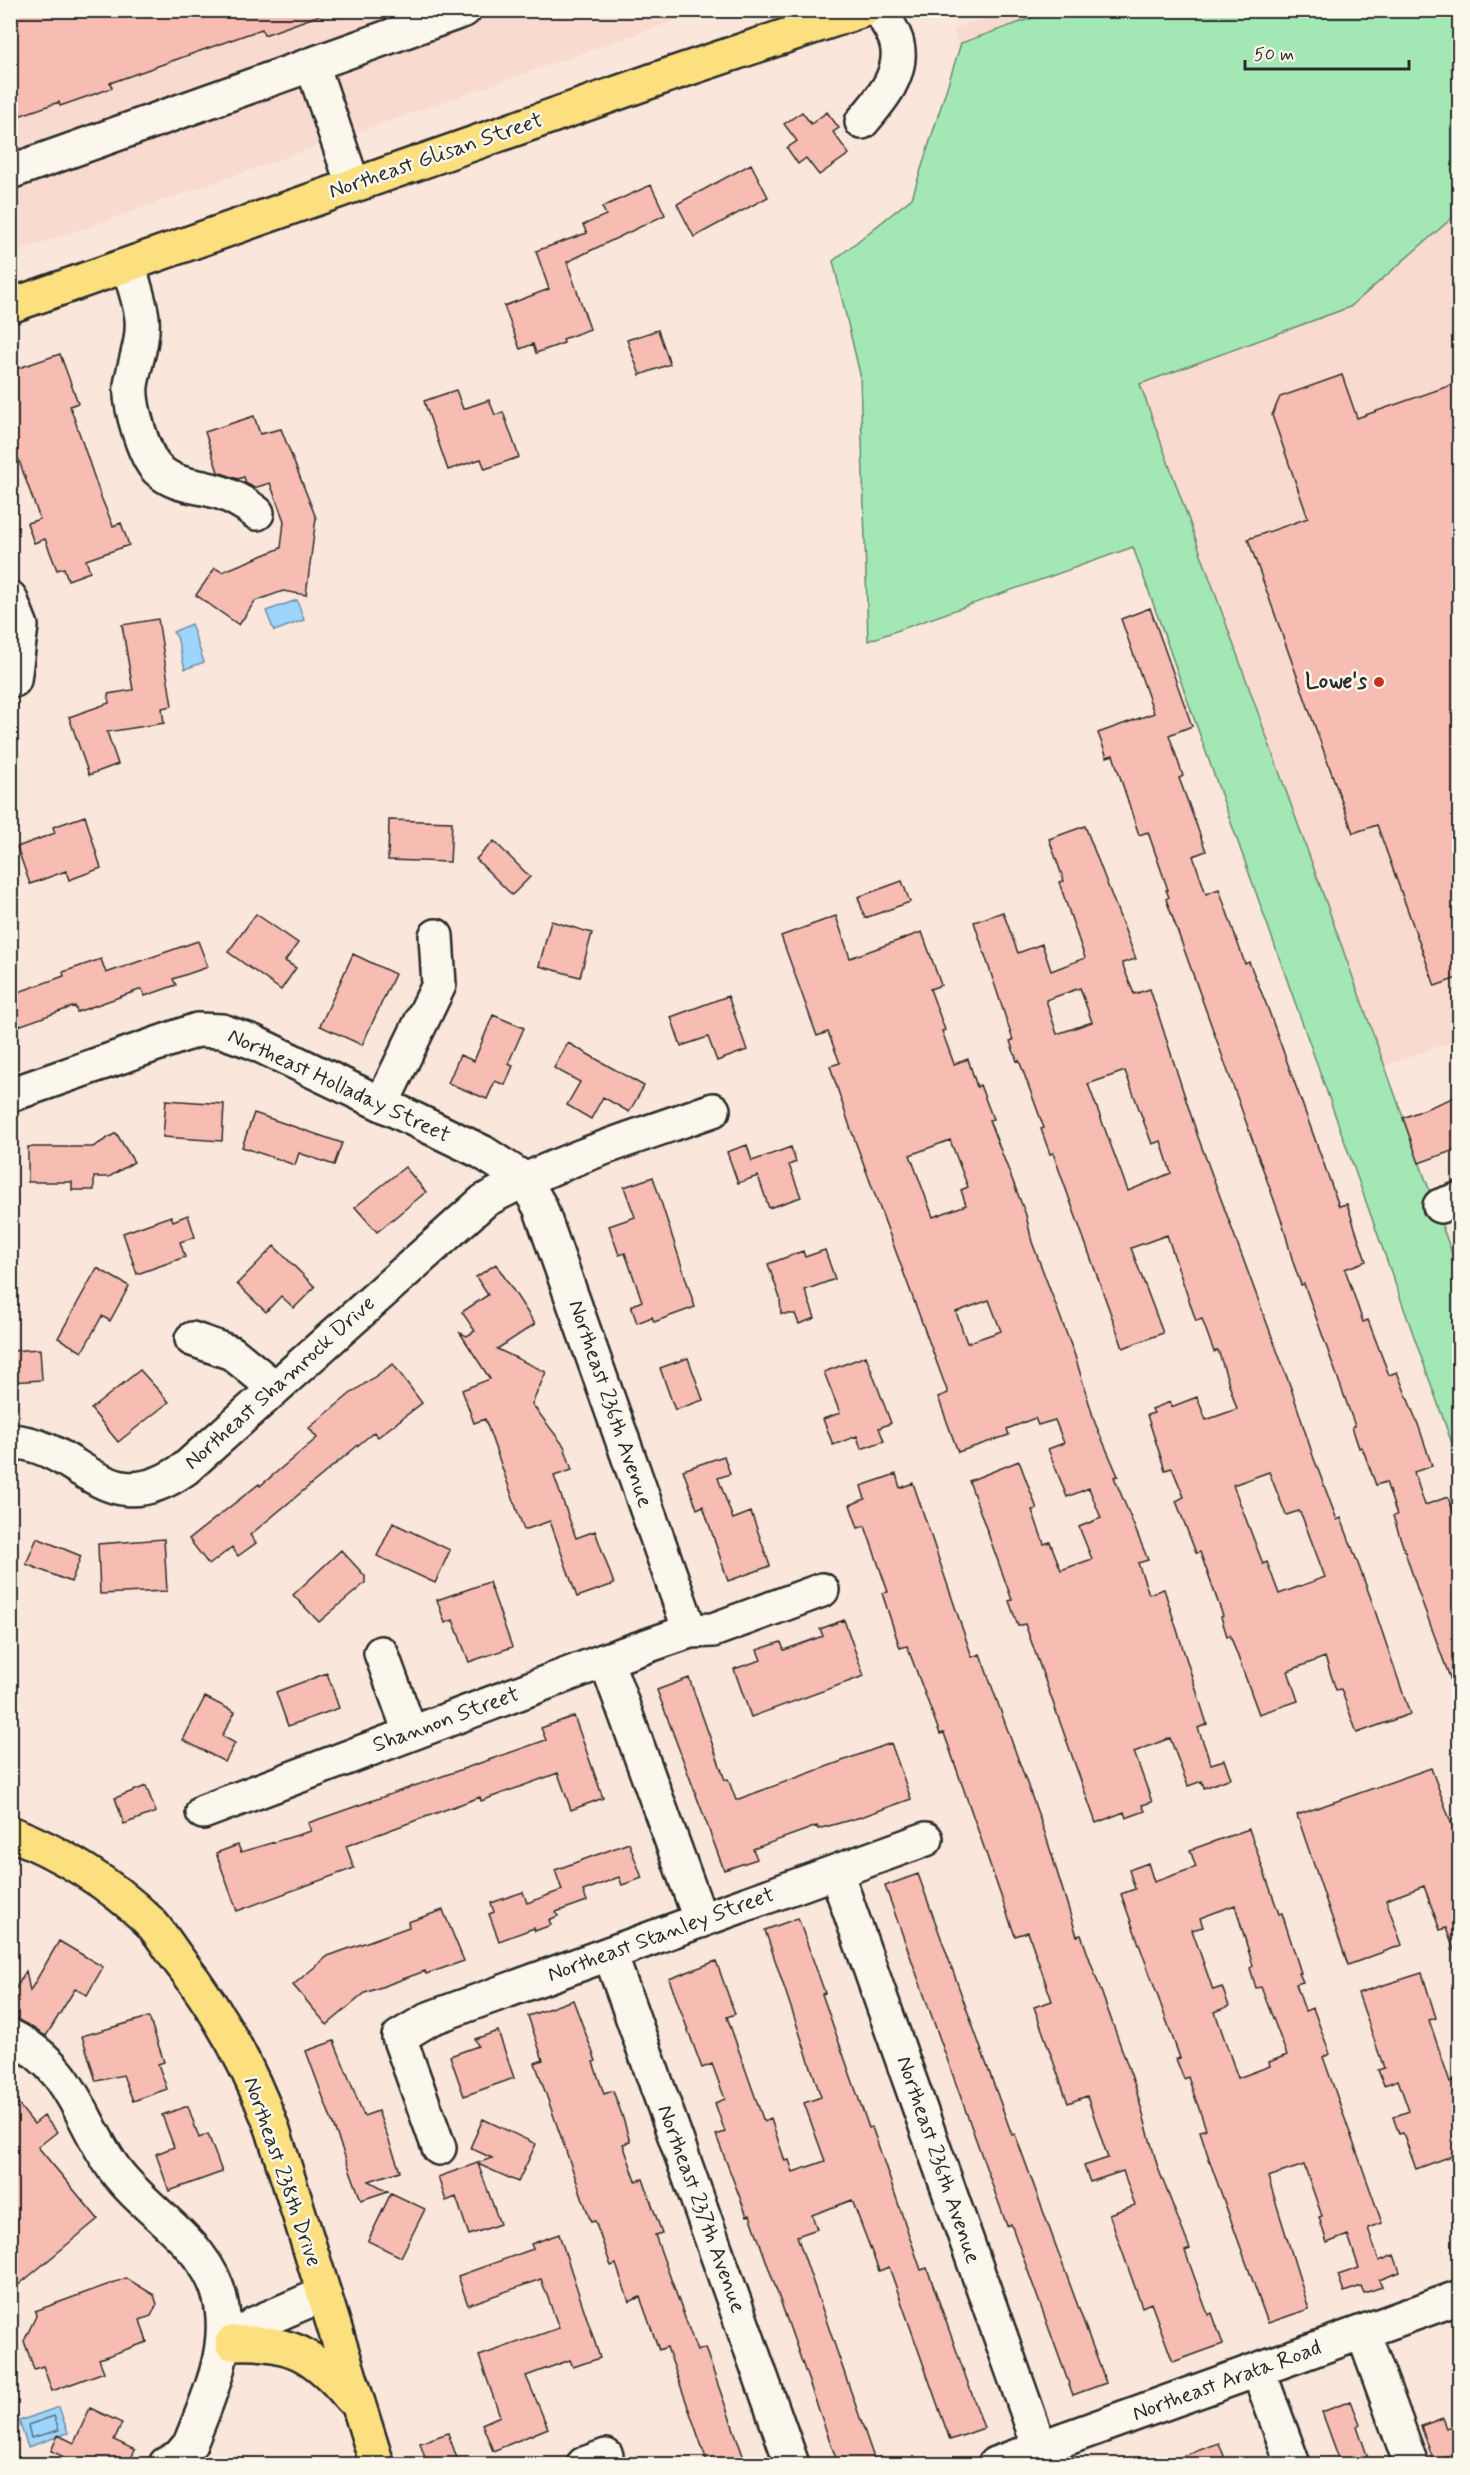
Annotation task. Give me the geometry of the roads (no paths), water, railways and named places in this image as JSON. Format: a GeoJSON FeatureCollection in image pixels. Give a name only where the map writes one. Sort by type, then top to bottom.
{"type":"FeatureCollection","features":[{"type":"Feature","properties":{"kind":"main road","name":"Northeast Glisan Street"},"geometry":{"type":"LineString","coordinates":[[10,306],[660,78],[863,10]]}},
{"type":"Feature","properties":{"kind":"main road","name":"Northeast 238th Drive"},"geometry":{"type":"LineString","coordinates":[[10,1833],[67,1861],[115,1892],[150,1922],[216,2014],[257,2087],[377,2464]]}},
{"type":"Feature","properties":{"kind":"main road"},"geometry":{"type":"LineString","coordinates":[[227,2346],[252,2342],[284,2346],[316,2361],[342,2387],[361,2415]]}},
{"type":"Feature","properties":{"kind":"street"},"geometry":{"type":"LineString","coordinates":[[10,172],[464,10]]}},
{"type":"Feature","properties":{"kind":"street"},"geometry":{"type":"LineString","coordinates":[[862,122],[885,96],[897,65],[897,43],[880,10]]}},
{"type":"Feature","properties":{"kind":"street"},"geometry":{"type":"LineString","coordinates":[[312,64],[353,185]]}},
{"type":"Feature","properties":{"kind":"street"},"geometry":{"type":"LineString","coordinates":[[128,265],[142,317],[142,344],[131,388],[133,408],[142,441],[156,469],[182,485],[213,490],[239,499],[257,513]]}},
{"type":"Feature","properties":{"kind":"street"},"geometry":{"type":"LineString","coordinates":[[10,598],[21,626],[14,680]]}},
{"type":"Feature","properties":{"kind":"street"},"geometry":{"type":"LineString","coordinates":[[382,1103],[439,985],[436,936]]}},
{"type":"Feature","properties":{"kind":"street","name":"Northeast Holladay Street"},"geometry":{"type":"LineString","coordinates":[[10,1095],[197,1030],[222,1031],[253,1042],[482,1152],[524,1179]]}},
{"type":"Feature","properties":{"kind":"street","name":"Northeast Shamrock Drive"},"geometry":{"type":"LineString","coordinates":[[10,1442],[26,1442],[48,1450],[103,1483],[139,1489],[168,1480],[186,1468],[484,1202],[524,1179],[586,1154],[713,1110]]}},
{"type":"Feature","properties":{"kind":"street","name":"Northeast 236th Avenue"},"geometry":{"type":"LineString","coordinates":[[524,1179],[540,1207],[690,1631]]}},
{"type":"Feature","properties":{"kind":"street"},"geometry":{"type":"LineString","coordinates":[[192,1339],[232,1353],[275,1388]]}},
{"type":"Feature","properties":{"kind":"street","name":"Shannon Street"},"geometry":{"type":"LineString","coordinates":[[203,1812],[410,1732],[606,1660],[690,1631],[713,1630],[822,1590]]}},
{"type":"Feature","properties":{"kind":"street"},"geometry":{"type":"LineString","coordinates":[[381,1653],[410,1732]]}},
{"type":"Feature","properties":{"kind":"street"},"geometry":{"type":"LineString","coordinates":[[606,1660],[701,1921]]}},
{"type":"Feature","properties":{"kind":"street","name":"Northeast Stanley Street"},"geometry":{"type":"LineString","coordinates":[[439,2148],[399,2037],[431,2018],[926,1839]]}},
{"type":"Feature","properties":{"kind":"street","name":"Northeast 236th Avenue"},"geometry":{"type":"LineString","coordinates":[[836,1872],[1054,2452]]}},
{"type":"Feature","properties":{"kind":"street","name":"Northeast 237th Avenue"},"geometry":{"type":"LineString","coordinates":[[610,1954],[792,2464]]}},
{"type":"Feature","properties":{"kind":"street"},"geometry":{"type":"LineString","coordinates":[[10,2036],[22,2041],[68,2084],[114,2168],[135,2195],[195,2248],[209,2269],[222,2308],[227,2346],[190,2444],[180,2456],[166,2464]]}},
{"type":"Feature","properties":{"kind":"street"},"geometry":{"type":"LineString","coordinates":[[227,2346],[254,2324],[324,2294]]}},
{"type":"Feature","properties":{"kind":"street","name":"Northeast Arata Road"},"geometry":{"type":"LineString","coordinates":[[994,2464],[1054,2452],[1258,2370],[1460,2297]]}},
{"type":"Feature","properties":{"kind":"street"},"geometry":{"type":"LineString","coordinates":[[1363,2332],[1412,2464]]}},
{"type":"Feature","properties":{"kind":"street"},"geometry":{"type":"LineString","coordinates":[[1258,2370],[1293,2464]]}},
{"type":"Feature","properties":{"kind":"water"},"geometry":{"type":"Polygon","coordinates":[[[297,600],[304,620],[274,631],[266,611],[297,600]]]}},
{"type":"Feature","properties":{"kind":"water"},"geometry":{"type":"Polygon","coordinates":[[[191,624],[204,662],[185,669],[177,637],[173,632],[191,624]]]}},
{"type":"Feature","properties":{"kind":"water"},"geometry":{"type":"Polygon","coordinates":[[[59,2407],[68,2433],[28,2447],[19,2421],[59,2407]]]}},
{"type":"Feature","properties":{"kind":"place","name":"Lowe's"},"geometry":{"type":"Point","coordinates":[1379,682]}}]}
